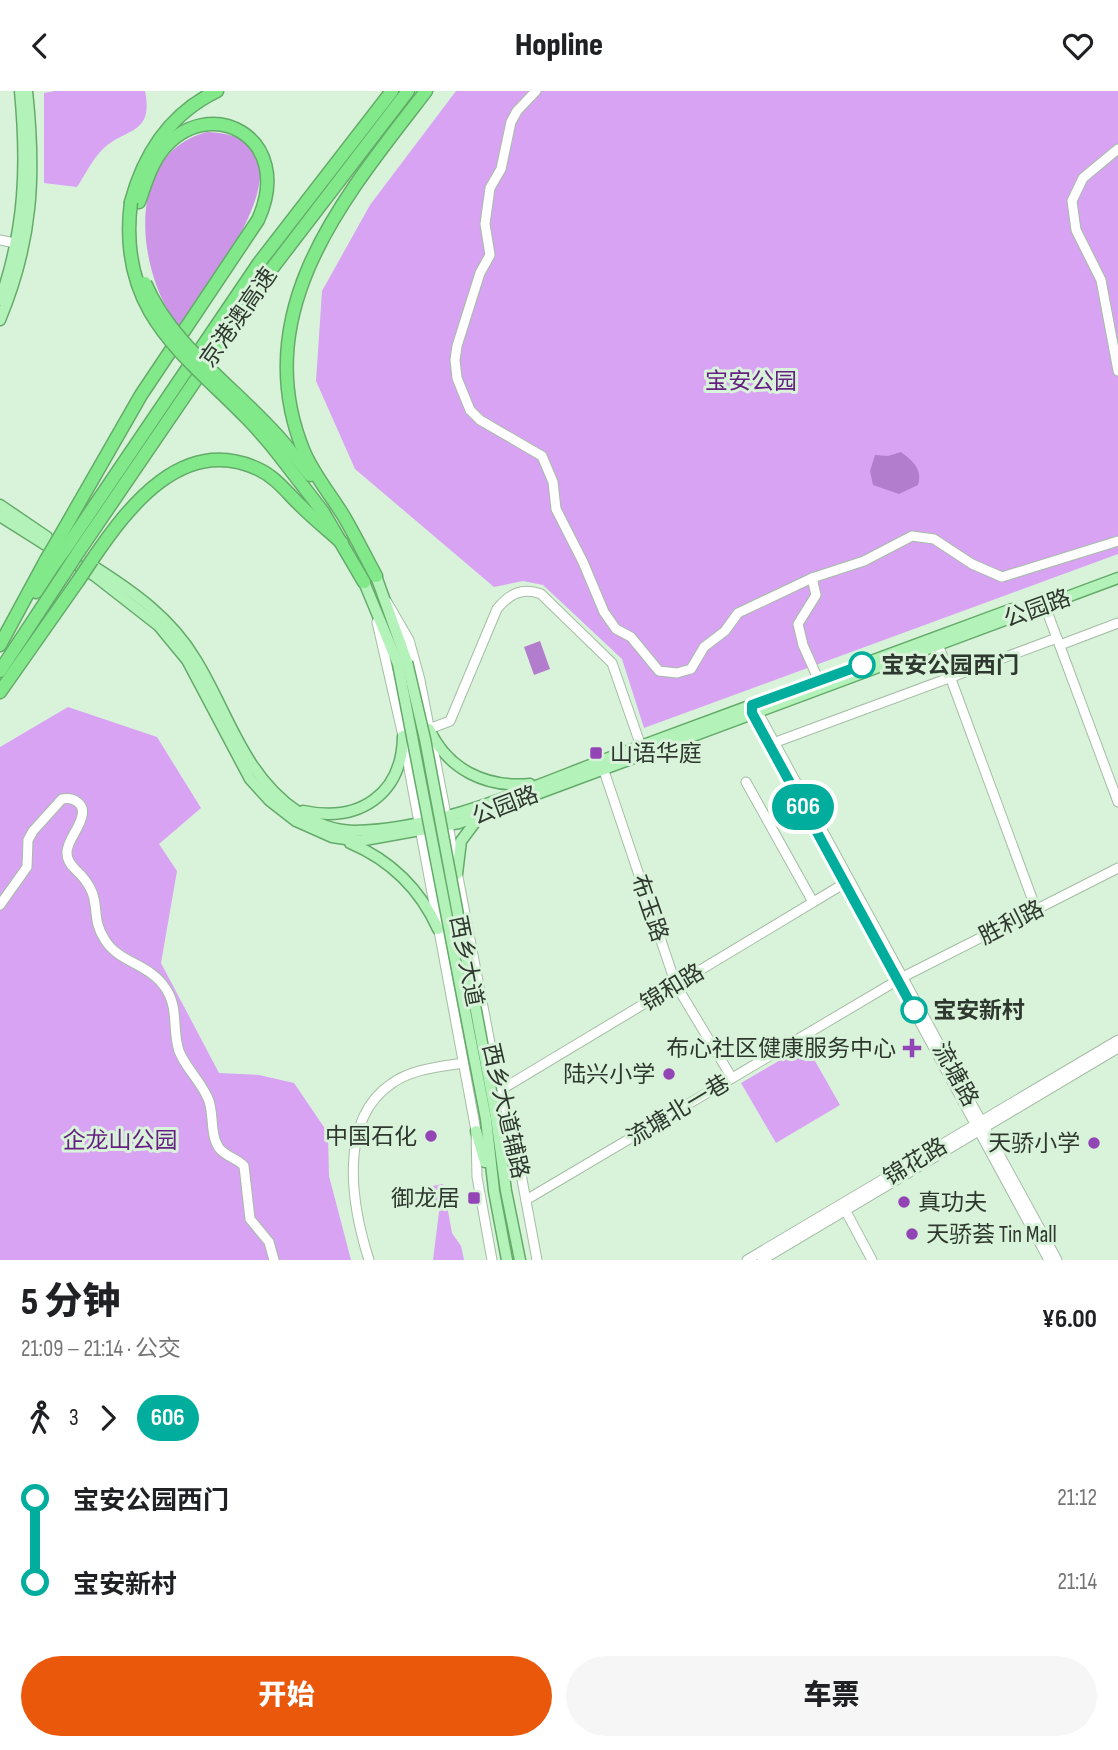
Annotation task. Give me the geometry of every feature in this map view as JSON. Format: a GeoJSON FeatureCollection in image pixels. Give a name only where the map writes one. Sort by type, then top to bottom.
{"type":"FeatureCollection","features":[{"type":"Feature","properties":{"kind":"highway"},"geometry":{"type":"LineString","coordinates":[[217,91],[193,104],[163,133],[143,165],[135,202],[139,261],[144,280],[162,318],[202,362],[267,423],[342,543],[370,579]]}},
{"type":"Feature","properties":{"kind":"highway","name":"京港澳高速"},"geometry":{"type":"LineString","coordinates":[[69,545],[259,263],[392,91]]}},
{"type":"Feature","properties":{"kind":"highway","name":"京港澳高速"},"geometry":{"type":"LineString","coordinates":[[69,545],[270,271],[408,91]]}},
{"type":"Feature","properties":{"kind":"highway"},"geometry":{"type":"LineString","coordinates":[[370,579],[344,516],[312,468],[301,440],[287,380],[289,334],[299,289],[330,224],[426,91]]}},
{"type":"Feature","properties":{"kind":"highway"},"geometry":{"type":"LineString","coordinates":[[0,645],[69,545],[141,395],[258,220],[267,197],[265,158],[260,148],[243,132],[219,124],[193,127],[180,133],[161,153],[135,202]]}},
{"type":"Feature","properties":{"kind":"highway"},"geometry":{"type":"LineString","coordinates":[[283,451],[344,516]]}},
{"type":"Feature","properties":{"kind":"highway"},"geometry":{"type":"LineString","coordinates":[[0,692],[115,526],[144,493],[173,472],[210,462],[225,461],[258,468],[274,478],[342,543]]}},
{"type":"Feature","properties":{"kind":"highway"},"geometry":{"type":"LineString","coordinates":[[0,671],[54,567],[69,545]]}},
{"type":"Feature","properties":{"kind":"main road"},"geometry":{"type":"LineString","coordinates":[[0,300],[21,244],[26,167],[20,91]]}},
{"type":"Feature","properties":{"kind":"main road"},"geometry":{"type":"LineString","coordinates":[[0,320],[21,244],[33,184],[27,91]]}},
{"type":"Feature","properties":{"kind":"main road","name":"公园路"},"geometry":{"type":"LineString","coordinates":[[0,505],[120,583],[166,621],[197,661],[251,766],[268,787],[290,806],[314,821],[343,831],[447,822],[485,812],[603,768],[642,750]]}},
{"type":"Feature","properties":{"kind":"main road","name":"公园路"},"geometry":{"type":"LineString","coordinates":[[0,516],[96,576],[159,626],[187,660],[239,761],[256,787],[296,821],[341,839],[366,840],[419,826]]}},
{"type":"Feature","properties":{"kind":"main road","name":"公园路"},"geometry":{"type":"LineString","coordinates":[[447,822],[543,782],[642,750],[939,645],[1118,570]]}},
{"type":"Feature","properties":{"kind":"main road","name":"公园路"},"geometry":{"type":"LineString","coordinates":[[754,710],[819,681],[1118,578]]}},
{"type":"Feature","properties":{"kind":"main road","name":"西乡大道"},"geometry":{"type":"LineString","coordinates":[[370,579],[403,663],[425,739],[491,1118],[520,1260]]}},
{"type":"Feature","properties":{"kind":"main road"},"geometry":{"type":"LineString","coordinates":[[429,729],[451,762],[475,776],[508,784],[543,782]]}},
{"type":"Feature","properties":{"kind":"main road"},"geometry":{"type":"LineString","coordinates":[[290,806],[328,814],[353,811],[370,803],[393,781],[401,759],[403,736]]}},
{"type":"Feature","properties":{"kind":"main road"},"geometry":{"type":"LineString","coordinates":[[458,879],[461,841],[474,821],[485,812]]}},
{"type":"Feature","properties":{"kind":"main road"},"geometry":{"type":"LineString","coordinates":[[341,839],[374,855],[404,879],[425,904],[438,929]]}},
{"type":"Feature","properties":{"kind":"main road","name":"西乡大道"},"geometry":{"type":"LineString","coordinates":[[491,1118],[494,1191],[507,1260]]}},
{"type":"Feature","properties":{"kind":"main road"},"geometry":{"type":"LineString","coordinates":[[506,1126],[506,1191]]}},
{"type":"Feature","properties":{"kind":"main road"},"geometry":{"type":"LineString","coordinates":[[476,1131],[494,1191]]}},
{"type":"Feature","properties":{"kind":"street"},"geometry":{"type":"LineString","coordinates":[[536,91],[517,111],[511,122],[501,169],[491,188],[485,224],[490,255],[480,273],[454,360],[457,378],[470,410],[494,429],[542,456],[553,482],[555,509],[583,562],[604,612],[616,629],[631,637],[659,671],[677,673],[691,669],[704,647],[725,631],[738,613],[813,578],[864,561],[912,536],[934,539],[972,564],[1002,577],[1118,541]]}},
{"type":"Feature","properties":{"kind":"street"},"geometry":{"type":"LineString","coordinates":[[1118,149],[1083,178],[1072,201],[1076,230],[1101,280],[1118,371]]}},
{"type":"Feature","properties":{"kind":"street"},"geometry":{"type":"LineString","coordinates":[[0,240],[21,244]]}},
{"type":"Feature","properties":{"kind":"street"},"geometry":{"type":"LineString","coordinates":[[813,578],[816,595],[800,617],[799,634],[819,681]]}},
{"type":"Feature","properties":{"kind":"street"},"geometry":{"type":"LineString","coordinates":[[429,729],[450,721],[497,609],[506,597],[531,590],[541,594],[612,663],[642,750]]}},
{"type":"Feature","properties":{"kind":"street","name":"西乡大道辅路"},"geometry":{"type":"LineString","coordinates":[[380,602],[409,640],[429,729],[506,1126],[526,1200],[537,1260]]}},
{"type":"Feature","properties":{"kind":"street","name":"西乡大道辅路"},"geometry":{"type":"LineString","coordinates":[[380,602],[476,1131],[477,1177],[492,1260]]}},
{"type":"Feature","properties":{"kind":"street"},"geometry":{"type":"LineString","coordinates":[[1044,602],[1114,779],[1118,802]]}},
{"type":"Feature","properties":{"kind":"street"},"geometry":{"type":"LineString","coordinates":[[776,742],[951,677],[1118,623]]}},
{"type":"Feature","properties":{"kind":"street"},"geometry":{"type":"LineString","coordinates":[[939,645],[1036,909]]}},
{"type":"Feature","properties":{"kind":"street","name":"流塘路"},"geometry":{"type":"LineString","coordinates":[[754,710],[776,742],[1049,1260]]}},
{"type":"Feature","properties":{"kind":"street","name":"流塘路"},"geometry":{"type":"LineString","coordinates":[[754,710],[845,883],[900,978]]}},
{"type":"Feature","properties":{"kind":"street"},"geometry":{"type":"LineString","coordinates":[[407,762],[411,769],[420,774],[430,771],[435,761]]}},
{"type":"Feature","properties":{"kind":"street","name":"布玉路"},"geometry":{"type":"LineString","coordinates":[[603,768],[676,985],[732,1078]]}},
{"type":"Feature","properties":{"kind":"street"},"geometry":{"type":"LineString","coordinates":[[746,782],[813,902]]}},
{"type":"Feature","properties":{"kind":"street"},"geometry":{"type":"LineString","coordinates":[[0,905],[27,867],[28,841],[33,831],[57,803],[69,798],[75,800],[80,804],[82,817],[67,844],[69,860],[92,889],[104,940],[120,955],[152,972],[168,992],[176,1016],[180,1052],[207,1096],[216,1143],[227,1156],[244,1166],[250,1219],[269,1242],[274,1260]]}},
{"type":"Feature","properties":{"kind":"street","name":"胜利路"},"geometry":{"type":"LineString","coordinates":[[900,978],[1118,868]]}},
{"type":"Feature","properties":{"kind":"street"},"geometry":{"type":"LineString","coordinates":[[432,893],[435,882],[443,877],[458,879]]}},
{"type":"Feature","properties":{"kind":"street","name":"锦和路"},"geometry":{"type":"LineString","coordinates":[[499,1091],[845,883]]}},
{"type":"Feature","properties":{"kind":"street","name":"流塘北一巷"},"geometry":{"type":"LineString","coordinates":[[526,1200],[900,978]]}},
{"type":"Feature","properties":{"kind":"street","name":"锦花路"},"geometry":{"type":"LineString","coordinates":[[762,1260],[1118,1040]]}},
{"type":"Feature","properties":{"kind":"street","name":"锦花路"},"geometry":{"type":"LineString","coordinates":[[980,1126],[1118,1048]]}},
{"type":"Feature","properties":{"kind":"street"},"geometry":{"type":"LineString","coordinates":[[369,1260],[360,1225],[355,1168],[356,1142],[362,1118],[376,1097],[392,1083],[414,1073],[463,1063]]}},
{"type":"Feature","properties":{"kind":"street","name":"流塘路"},"geometry":{"type":"LineString","coordinates":[[980,1126],[1057,1260]]}},
{"type":"Feature","properties":{"kind":"street"},"geometry":{"type":"LineString","coordinates":[[844,1207],[872,1260]]}},
{"type":"Feature","properties":{"kind":"street","name":"锦花路"},"geometry":{"type":"LineString","coordinates":[[747,1260],[844,1207]]}},
{"type":"Feature","properties":{"kind":"green space"},"geometry":{"type":"Polygon","coordinates":[[[145,91],[147,106],[141,123],[102,150],[77,187],[44,183],[44,93],[145,91]]]}},
{"type":"Feature","properties":{"kind":"green space","name":"宝安公园"},"geometry":{"type":"Polygon","coordinates":[[[456,91],[1118,91],[1118,554],[644,728],[622,659],[543,585],[523,581],[494,587],[355,469],[316,381],[322,291],[370,205],[456,91]]]}},
{"type":"Feature","properties":{"kind":"green space","name":"企龙山公园"},"geometry":{"type":"Polygon","coordinates":[[[68,707],[157,737],[201,808],[159,844],[177,871],[161,963],[219,1073],[259,1075],[294,1083],[328,1133],[329,1176],[351,1260],[0,1260],[0,747],[68,707]]]}},
{"type":"Feature","properties":{"kind":"green space"},"geometry":{"type":"Polygon","coordinates":[[[806,1045],[840,1105],[776,1143],[741,1083],[806,1045]]]}},
{"type":"Feature","properties":{"kind":"green space"},"geometry":{"type":"Polygon","coordinates":[[[443,1184],[452,1233],[461,1246],[464,1260],[433,1260],[440,1204],[435,1204],[432,1186],[443,1184]]]}},
{"type":"Feature","properties":{"kind":"shaded area"},"geometry":{"type":"Polygon","coordinates":[[[207,132],[242,140],[258,158],[259,185],[249,216],[232,248],[179,327],[164,304],[153,276],[145,217],[150,189],[161,164],[180,144],[207,132]]]}},
{"type":"Feature","properties":{"kind":"shaded area"},"geometry":{"type":"Polygon","coordinates":[[[901,452],[918,470],[918,485],[899,494],[873,485],[870,471],[875,455],[888,456],[901,452]]]}},
{"type":"Feature","properties":{"kind":"shaded area"},"geometry":{"type":"Polygon","coordinates":[[[540,641],[550,669],[534,675],[524,647],[540,641]]]}},
{"type":"Feature","properties":{"kind":"bus line","name":"606"},"geometry":{"type":"LineString","coordinates":[[862,665],[752,705],[752,713],[914,1010]]}},
{"type":"Feature","properties":{"kind":"place","name":"宝安公园西门"},"geometry":{"type":"Point","coordinates":[862,665]}},
{"type":"Feature","properties":{"kind":"place","name":"山语华庭"},"geometry":{"type":"Point","coordinates":[596,753]}},
{"type":"Feature","properties":{"kind":"place","name":"宝安新村"},"geometry":{"type":"Point","coordinates":[914,1010]}},
{"type":"Feature","properties":{"kind":"place","name":"布心社区健康服务中心"},"geometry":{"type":"Point","coordinates":[912,1048]}},
{"type":"Feature","properties":{"kind":"place","name":"陆兴小学"},"geometry":{"type":"Point","coordinates":[669,1074]}},
{"type":"Feature","properties":{"kind":"place","name":"中国石化"},"geometry":{"type":"Point","coordinates":[431,1136]}},
{"type":"Feature","properties":{"kind":"place","name":"天骄小学"},"geometry":{"type":"Point","coordinates":[1094,1143]}},
{"type":"Feature","properties":{"kind":"place","name":"御龙居"},"geometry":{"type":"Point","coordinates":[474,1198]}},
{"type":"Feature","properties":{"kind":"place","name":"真功夫"},"geometry":{"type":"Point","coordinates":[904,1202]}},
{"type":"Feature","properties":{"kind":"place","name":"天骄荟 Tin Mall"},"geometry":{"type":"Point","coordinates":[912,1234]}}]}
